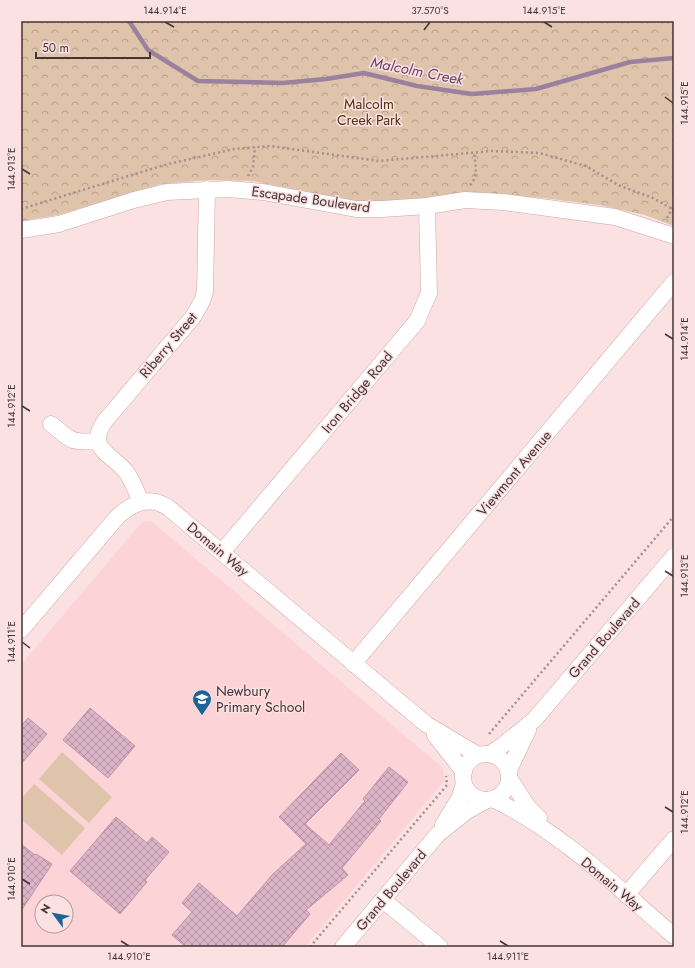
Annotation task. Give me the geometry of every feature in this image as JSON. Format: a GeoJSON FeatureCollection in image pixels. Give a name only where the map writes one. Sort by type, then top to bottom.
{"type":"FeatureCollection","features":[{"type":"Feature","properties":{"kind":"street","name":"Escapade Boulevard"},"geometry":{"type":"LineString","coordinates":[[21,230],[71,220],[150,195],[167,192],[207,189],[242,189],[356,209],[427,206],[466,200],[503,202],[594,213],[631,221],[674,236]]}},
{"type":"Feature","properties":{"kind":"street","name":"Riberry Street"},"geometry":{"type":"LineString","coordinates":[[98,440],[97,434],[105,421],[193,317],[202,301],[206,282],[207,189]]}},
{"type":"Feature","properties":{"kind":"street","name":"Iron Bridge Road"},"geometry":{"type":"LineString","coordinates":[[222,552],[417,321],[429,292],[427,206]]}},
{"type":"Feature","properties":{"kind":"street","name":"Viewmont Avenue"},"geometry":{"type":"LineString","coordinates":[[353,664],[674,282]]}},
{"type":"Feature","properties":{"kind":"street"},"geometry":{"type":"LineString","coordinates":[[23,623],[118,516],[132,505],[141,502],[126,472],[102,450],[98,440],[78,442],[72,441],[52,424]]}},
{"type":"Feature","properties":{"kind":"street","name":"Domain Way"},"geometry":{"type":"LineString","coordinates":[[141,502],[151,501],[166,505],[426,724],[449,739],[484,754]]}},
{"type":"Feature","properties":{"kind":"street","name":"Grand Boulevard"},"geometry":{"type":"LineString","coordinates":[[484,754],[510,741],[534,720],[674,556]]}},
{"type":"Feature","properties":{"kind":"street","name":"Grand Boulevard"},"geometry":{"type":"LineString","coordinates":[[509,774],[520,744],[534,720]]}},
{"type":"Feature","properties":{"kind":"street","name":"Domain Way"},"geometry":{"type":"LineString","coordinates":[[426,724],[454,758],[464,778]]}},
{"type":"Feature","properties":{"kind":"street"},"geometry":{"type":"LineString","coordinates":[[484,754],[501,759],[509,774],[505,791],[490,800],[475,797],[466,789],[464,778],[471,759],[484,754]]}},
{"type":"Feature","properties":{"kind":"street","name":"Domain Way"},"geometry":{"type":"LineString","coordinates":[[509,774],[528,807],[551,832],[674,936]]}},
{"type":"Feature","properties":{"kind":"street","name":"Grand Boulevard"},"geometry":{"type":"LineString","coordinates":[[343,947],[438,834],[459,799],[464,778]]}},
{"type":"Feature","properties":{"kind":"street","name":"Domain Way"},"geometry":{"type":"LineString","coordinates":[[490,800],[518,811],[551,832]]}},
{"type":"Feature","properties":{"kind":"street","name":"Grand Boulevard"},"geometry":{"type":"LineString","coordinates":[[438,834],[467,811],[490,800]]}},
{"type":"Feature","properties":{"kind":"street"},"geometry":{"type":"LineString","coordinates":[[626,895],[674,839]]}},
{"type":"Feature","properties":{"kind":"street"},"geometry":{"type":"LineString","coordinates":[[384,900],[440,947]]}},
{"type":"Feature","properties":{"kind":"path"},"geometry":{"type":"LineString","coordinates":[[242,189],[244,180],[253,167],[255,147]]}},
{"type":"Feature","properties":{"kind":"path"},"geometry":{"type":"LineString","coordinates":[[21,210],[164,165],[234,149],[255,147],[293,149],[379,161],[492,151],[539,153],[578,163],[618,185],[653,198],[673,209],[674,204]]}},
{"type":"Feature","properties":{"kind":"path"},"geometry":{"type":"LineString","coordinates":[[466,200],[468,187],[476,178],[474,152]]}},
{"type":"Feature","properties":{"kind":"path"},"geometry":{"type":"LineString","coordinates":[[486,738],[674,516]]}},
{"type":"Feature","properties":{"kind":"path"},"geometry":{"type":"LineString","coordinates":[[310,947],[447,785],[446,768],[454,758]]}},
{"type":"Feature","properties":{"kind":"shaded area","name":"Newbury Primary School"},"geometry":{"type":"Polygon","coordinates":[[[151,521],[443,768],[444,781],[305,947],[21,947],[21,665],[142,522],[151,521]]]}},
{"type":"Feature","properties":{"kind":"green space","name":"Malcolm Creek Park"},"geometry":{"type":"Polygon","coordinates":[[[21,21],[674,21],[674,226],[645,215],[599,205],[543,198],[475,193],[400,201],[355,202],[253,181],[208,180],[161,184],[58,215],[21,221],[21,21]]]}},
{"type":"Feature","properties":{"kind":"green space"},"geometry":{"type":"Polygon","coordinates":[[[62,752],[112,797],[89,823],[39,779],[62,752]]]}},
{"type":"Feature","properties":{"kind":"green space"},"geometry":{"type":"Polygon","coordinates":[[[34,784],[85,828],[62,855],[21,819],[21,799],[34,784]]]}},
{"type":"Feature","properties":{"kind":"building"},"geometry":{"type":"Polygon","coordinates":[[[90,708],[135,746],[108,778],[63,740],[90,708]]]}},
{"type":"Feature","properties":{"kind":"building"},"geometry":{"type":"Polygon","coordinates":[[[28,718],[47,734],[21,764],[21,726],[28,718]]]}},
{"type":"Feature","properties":{"kind":"building"},"geometry":{"type":"Polygon","coordinates":[[[341,753],[359,770],[305,824],[329,845],[365,801],[363,799],[389,767],[408,782],[379,819],[381,821],[342,868],[348,875],[306,910],[310,914],[282,947],[186,947],[172,935],[192,912],[182,903],[199,883],[237,916],[273,874],[306,844],[279,817],[341,753]]]}},
{"type":"Feature","properties":{"kind":"building"},"geometry":{"type":"Polygon","coordinates":[[[116,817],[147,843],[152,837],[169,852],[145,880],[147,882],[120,914],[70,871],[116,817]]]}},
{"type":"Feature","properties":{"kind":"building"},"geometry":{"type":"Polygon","coordinates":[[[21,844],[35,855],[36,854],[52,864],[21,911],[21,844]]]}},
{"type":"Feature","properties":{"kind":"waterway","name":"Malcolm Creek"},"geometry":{"type":"LineString","coordinates":[[129,21],[148,50],[198,81],[283,83],[326,79],[364,73],[417,86],[472,94],[536,89],[630,62],[674,58]]}},
{"type":"Feature","properties":{"kind":"place","name":"Newbury Primary School"},"geometry":{"type":"Point","coordinates":[202,716]}}]}
